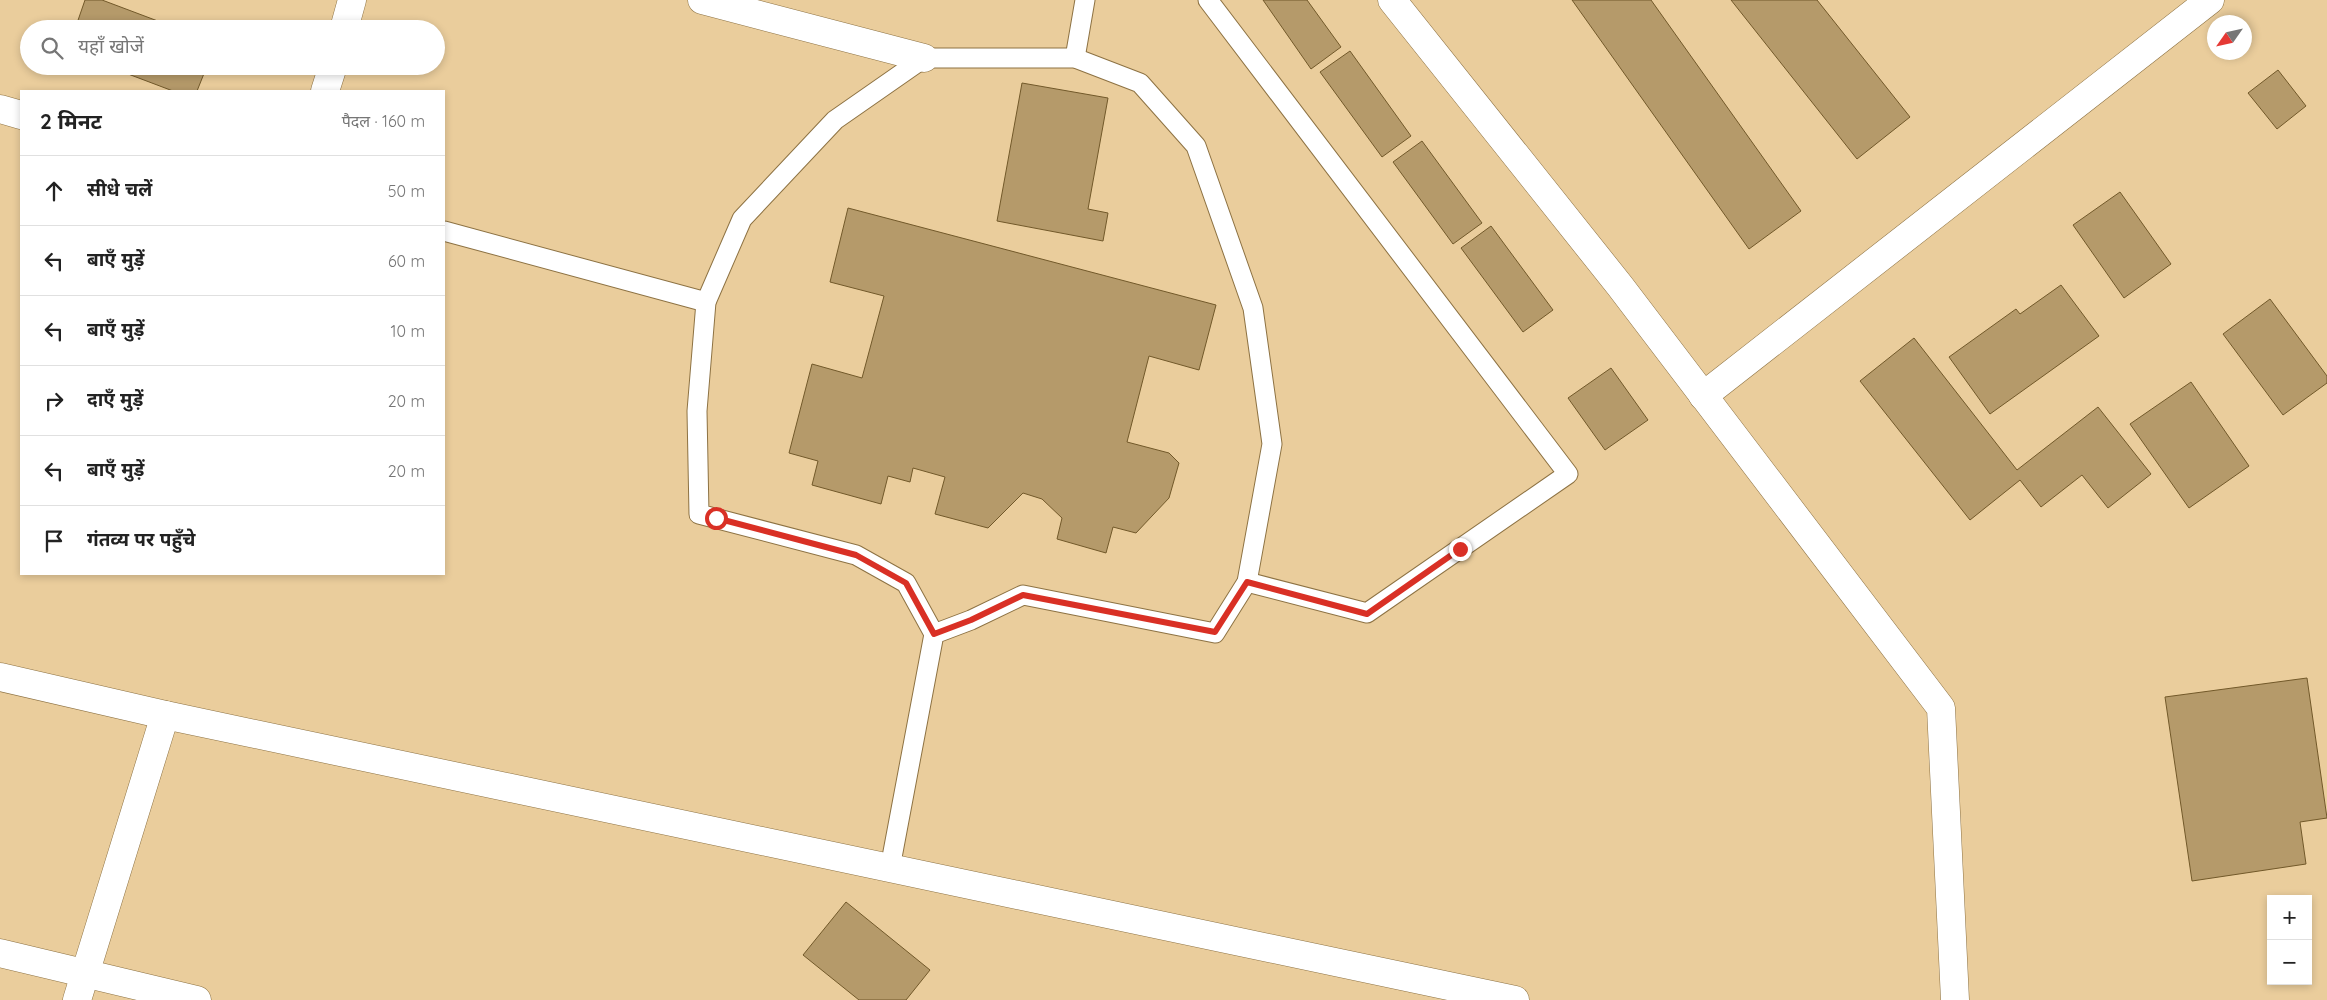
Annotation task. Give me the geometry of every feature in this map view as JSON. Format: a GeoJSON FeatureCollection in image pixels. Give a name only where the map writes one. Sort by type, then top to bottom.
{"type":"FeatureCollection","features":[{"type":"Feature","properties":{"kind":"street"},"geometry":{"type":"LineString","coordinates":[[346,20],[352,0]]}},
{"type":"Feature","properties":{"kind":"street"},"geometry":{"type":"LineString","coordinates":[[702,0],[924,58]]}},
{"type":"Feature","properties":{"kind":"street"},"geometry":{"type":"LineString","coordinates":[[1392,0],[1620,286],[1941,708],[1955,1000]]}},
{"type":"Feature","properties":{"kind":"street"},"geometry":{"type":"LineString","coordinates":[[1703,396],[2196,4]]}},
{"type":"Feature","properties":{"kind":"street"},"geometry":{"type":"LineString","coordinates":[[325,90],[330,75]]}},
{"type":"Feature","properties":{"kind":"street"},"geometry":{"type":"LineString","coordinates":[[0,109],[20,115]]}},
{"type":"Feature","properties":{"kind":"street"},"geometry":{"type":"LineString","coordinates":[[0,677],[165,714],[1515,1000]]}},
{"type":"Feature","properties":{"kind":"street"},"geometry":{"type":"LineString","coordinates":[[77,1000],[165,714]]}},
{"type":"Feature","properties":{"kind":"street"},"geometry":{"type":"LineString","coordinates":[[0,952],[197,1000]]}},
{"type":"Feature","properties":{"kind":"lane"},"geometry":{"type":"LineString","coordinates":[[1075,58],[1085,0]]}},
{"type":"Feature","properties":{"kind":"lane"},"geometry":{"type":"LineString","coordinates":[[1208,0],[1568,474],[1367,614],[1247,582]]}},
{"type":"Feature","properties":{"kind":"lane"},"geometry":{"type":"LineString","coordinates":[[890,868],[934,634],[906,583],[856,555],[698,514],[697,411],[706,302],[742,219],[835,120],[924,58],[1075,58],[1140,83],[1196,146],[1253,308],[1272,444],[1247,582],[1215,632],[1023,595],[971,620],[934,634]]}},
{"type":"Feature","properties":{"kind":"lane"},"geometry":{"type":"LineString","coordinates":[[445,231],[706,302]]}},
{"type":"Feature","properties":{"kind":"building"},"geometry":{"type":"Polygon","coordinates":[[[85,0],[102,0],[155,20],[78,20],[85,0]]]}},
{"type":"Feature","properties":{"kind":"building"},"geometry":{"type":"Polygon","coordinates":[[[1263,0],[1307,0],[1341,47],[1311,69],[1263,0]]]}},
{"type":"Feature","properties":{"kind":"building"},"geometry":{"type":"Polygon","coordinates":[[[1572,0],[1651,0],[1801,211],[1749,249],[1572,0]]]}},
{"type":"Feature","properties":{"kind":"building"},"geometry":{"type":"Polygon","coordinates":[[[1731,0],[1817,0],[1910,117],[1857,159],[1731,0]]]}},
{"type":"Feature","properties":{"kind":"building"},"geometry":{"type":"Polygon","coordinates":[[[1350,51],[1411,136],[1382,157],[1320,72],[1350,51]]]}},
{"type":"Feature","properties":{"kind":"building"},"geometry":{"type":"Polygon","coordinates":[[[2278,70],[2306,106],[2277,129],[2248,93],[2278,70]]]}},
{"type":"Feature","properties":{"kind":"building"},"geometry":{"type":"Polygon","coordinates":[[[131,75],[203,75],[197,90],[170,90],[131,75]]]}},
{"type":"Feature","properties":{"kind":"building"},"geometry":{"type":"Polygon","coordinates":[[[1022,83],[1108,98],[1088,209],[1108,213],[1103,241],[997,221],[1022,83]]]}},
{"type":"Feature","properties":{"kind":"building"},"geometry":{"type":"Polygon","coordinates":[[[1422,141],[1482,223],[1453,244],[1393,162],[1422,141]]]}},
{"type":"Feature","properties":{"kind":"building"},"geometry":{"type":"Polygon","coordinates":[[[2120,192],[2171,264],[2124,298],[2073,225],[2120,192]]]}},
{"type":"Feature","properties":{"kind":"building"},"geometry":{"type":"Polygon","coordinates":[[[848,208],[1216,305],[1199,370],[1149,356],[1127,442],[1169,453],[1179,463],[1169,498],[1136,533],[1113,527],[1106,553],[1057,539],[1062,518],[1042,499],[1023,493],[988,528],[935,514],[945,477],[913,468],[910,482],[888,476],[881,504],[812,485],[818,461],[789,453],[812,364],[862,378],[884,296],[830,282],[848,208]]]}},
{"type":"Feature","properties":{"kind":"building"},"geometry":{"type":"Polygon","coordinates":[[[1491,226],[1553,310],[1523,332],[1461,248],[1491,226]]]}},
{"type":"Feature","properties":{"kind":"building"},"geometry":{"type":"Polygon","coordinates":[[[2061,285],[2099,336],[1990,414],[1949,357],[2016,309],[2020,314],[2061,285]]]}},
{"type":"Feature","properties":{"kind":"building"},"geometry":{"type":"Polygon","coordinates":[[[2270,299],[2327,376],[2327,383],[2283,415],[2223,334],[2270,299]]]}},
{"type":"Feature","properties":{"kind":"building"},"geometry":{"type":"Polygon","coordinates":[[[1914,338],[2017,470],[2098,407],[2151,474],[2108,508],[2082,475],[2041,507],[2020,480],[1970,520],[1860,381],[1914,338]]]}},
{"type":"Feature","properties":{"kind":"building"},"geometry":{"type":"Polygon","coordinates":[[[1611,368],[1648,420],[1605,450],[1568,398],[1611,368]]]}},
{"type":"Feature","properties":{"kind":"building"},"geometry":{"type":"Polygon","coordinates":[[[2191,382],[2249,466],[2189,508],[2130,424],[2191,382]]]}},
{"type":"Feature","properties":{"kind":"building"},"geometry":{"type":"Polygon","coordinates":[[[2307,678],[2327,818],[2300,822],[2306,864],[2192,881],[2165,697],[2307,678]]]}},
{"type":"Feature","properties":{"kind":"building"},"geometry":{"type":"Polygon","coordinates":[[[846,902],[930,970],[906,1000],[859,1000],[803,955],[846,902]]]}},
{"type":"Feature","properties":{"kind":"route"},"geometry":{"type":"LineString","coordinates":[[716,518],[856,555],[906,583],[934,634],[971,620],[1023,595],[1215,632],[1247,582],[1367,614],[1460,549]]}}]}
